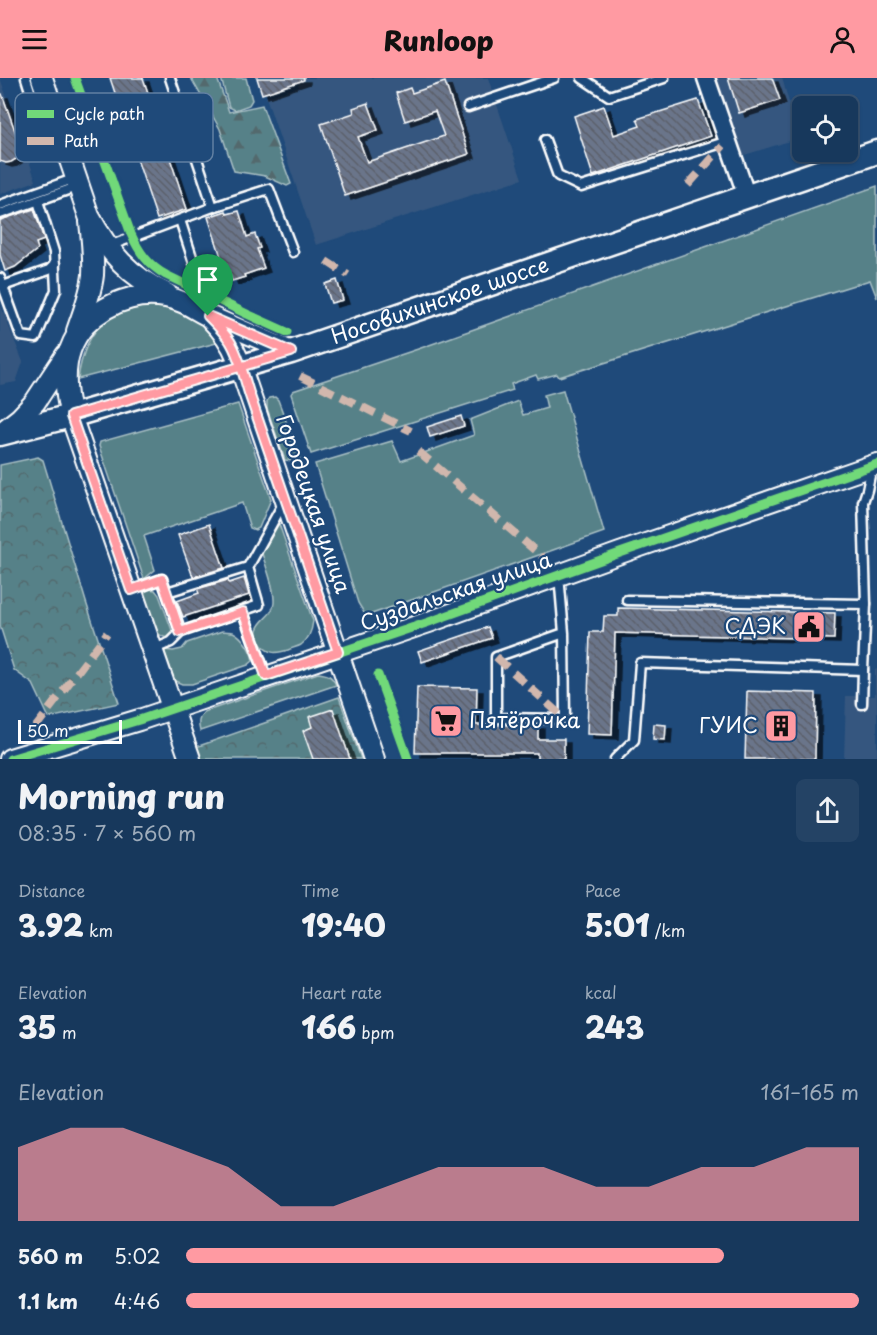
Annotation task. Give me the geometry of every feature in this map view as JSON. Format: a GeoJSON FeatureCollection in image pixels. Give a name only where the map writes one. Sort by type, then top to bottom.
{"type":"FeatureCollection","features":[{"type":"Feature","properties":{"kind":"main road","name":"Носовихинское шоссе"},"geometry":{"type":"LineString","coordinates":[[0,434],[71,416],[291,352],[877,152]]}},
{"type":"Feature","properties":{"kind":"street"},"geometry":{"type":"LineString","coordinates":[[42,78],[47,93]]}},
{"type":"Feature","properties":{"kind":"street"},"geometry":{"type":"LineString","coordinates":[[706,78],[747,196]]}},
{"type":"Feature","properties":{"kind":"street"},"geometry":{"type":"LineString","coordinates":[[71,162],[89,216],[93,248],[93,276],[67,364],[65,387],[71,416],[190,759]]}},
{"type":"Feature","properties":{"kind":"street"},"geometry":{"type":"LineString","coordinates":[[89,216],[108,246],[124,266],[138,278],[208,316],[291,352]]}},
{"type":"Feature","properties":{"kind":"street"},"geometry":{"type":"LineString","coordinates":[[0,434],[35,402],[73,343],[92,318],[102,310],[119,301],[137,297],[153,296],[181,302]]}},
{"type":"Feature","properties":{"kind":"street","name":"Городецкая улица"},"geometry":{"type":"LineString","coordinates":[[208,316],[231,343],[241,368],[374,759]]}},
{"type":"Feature","properties":{"kind":"street","name":"Суздальская улица"},"geometry":{"type":"LineString","coordinates":[[10,759],[172,708],[429,622],[874,464]]}},
{"type":"Feature","properties":{"kind":"lane"},"geometry":{"type":"LineString","coordinates":[[26,78],[31,93]]}},
{"type":"Feature","properties":{"kind":"lane"},"geometry":{"type":"LineString","coordinates":[[170,78],[175,93]]}},
{"type":"Feature","properties":{"kind":"lane"},"geometry":{"type":"LineString","coordinates":[[468,106],[554,78]]}},
{"type":"Feature","properties":{"kind":"lane"},"geometry":{"type":"LineString","coordinates":[[582,78],[609,96],[664,78]]}},
{"type":"Feature","properties":{"kind":"lane"},"geometry":{"type":"LineString","coordinates":[[545,140],[558,176],[581,187],[728,141]]}},
{"type":"Feature","properties":{"kind":"lane"},"geometry":{"type":"LineString","coordinates":[[198,162],[213,207]]}},
{"type":"Feature","properties":{"kind":"lane"},"geometry":{"type":"LineString","coordinates":[[0,214],[38,201],[78,182]]}},
{"type":"Feature","properties":{"kind":"lane"},"geometry":{"type":"LineString","coordinates":[[0,205],[78,182]]}},
{"type":"Feature","properties":{"kind":"lane"},"geometry":{"type":"LineString","coordinates":[[108,246],[269,189],[293,252]]}},
{"type":"Feature","properties":{"kind":"lane"},"geometry":{"type":"LineString","coordinates":[[38,201],[54,252],[55,264],[56,290],[36,338],[21,336],[2,282],[49,270],[55,264]]}},
{"type":"Feature","properties":{"kind":"lane"},"geometry":{"type":"LineString","coordinates":[[180,220],[194,263]]}},
{"type":"Feature","properties":{"kind":"lane"},"geometry":{"type":"LineString","coordinates":[[862,704],[866,604],[863,502],[874,464]]}},
{"type":"Feature","properties":{"kind":"lane"},"geometry":{"type":"LineString","coordinates":[[167,592],[248,567],[285,499]]}},
{"type":"Feature","properties":{"kind":"lane"},"geometry":{"type":"LineString","coordinates":[[152,650],[171,642],[180,632],[259,605],[248,567]]}},
{"type":"Feature","properties":{"kind":"lane"},"geometry":{"type":"LineString","coordinates":[[559,575],[564,633],[565,719],[496,718],[496,657],[564,633]]}},
{"type":"Feature","properties":{"kind":"lane"},"geometry":{"type":"LineString","coordinates":[[131,590],[162,579],[180,632]]}},
{"type":"Feature","properties":{"kind":"lane"},"geometry":{"type":"LineString","coordinates":[[627,600],[866,604]]}},
{"type":"Feature","properties":{"kind":"lane"},"geometry":{"type":"LineString","coordinates":[[243,612],[266,676]]}},
{"type":"Feature","properties":{"kind":"lane"},"geometry":{"type":"LineString","coordinates":[[615,759],[634,740],[640,663],[863,670]]}},
{"type":"Feature","properties":{"kind":"shaded area"},"geometry":{"type":"Polygon","coordinates":[[[0,78],[15,121],[15,162],[29,162],[36,181],[0,194],[0,78]]]}},
{"type":"Feature","properties":{"kind":"shaded area"},"geometry":{"type":"Polygon","coordinates":[[[297,78],[488,78],[522,179],[316,245],[266,97],[299,87],[297,78]]]}},
{"type":"Feature","properties":{"kind":"shaded area"},"geometry":{"type":"Polygon","coordinates":[[[715,78],[782,78],[792,113],[792,140],[741,156],[715,78]]]}},
{"type":"Feature","properties":{"kind":"shaded area"},"geometry":{"type":"Polygon","coordinates":[[[0,304],[23,362],[16,382],[0,385],[0,304]]]}},
{"type":"Feature","properties":{"kind":"shaded area"},"geometry":{"type":"Polygon","coordinates":[[[877,669],[877,759],[844,759],[846,696],[875,696],[875,670],[877,669]]]}},
{"type":"Feature","properties":{"kind":"green space"},"geometry":{"type":"Polygon","coordinates":[[[191,78],[217,78],[229,112],[262,105],[291,184],[287,186],[265,176],[234,171],[220,129],[213,117],[213,93],[200,93],[191,78]]]}},
{"type":"Feature","properties":{"kind":"green space"},"geometry":{"type":"Polygon","coordinates":[[[221,78],[246,78],[252,100],[249,105],[235,110],[229,107],[221,78]]]}},
{"type":"Feature","properties":{"kind":"green space"},"geometry":{"type":"Polygon","coordinates":[[[877,186],[877,298],[870,280],[559,377],[557,374],[538,379],[536,375],[511,384],[513,390],[311,454],[291,394],[293,391],[877,186]]]}},
{"type":"Feature","properties":{"kind":"green space"},"geometry":{"type":"Polygon","coordinates":[[[151,305],[177,310],[195,318],[206,326],[220,342],[78,379],[85,349],[99,327],[109,318],[121,312],[151,305]]]}},
{"type":"Feature","properties":{"kind":"green space"},"geometry":{"type":"Polygon","coordinates":[[[563,390],[604,532],[366,616],[358,603],[315,464],[392,441],[401,461],[474,435],[470,420],[518,401],[523,415],[547,408],[544,395],[563,390]]]}},
{"type":"Feature","properties":{"kind":"green space"},"geometry":{"type":"Polygon","coordinates":[[[275,397],[300,458],[293,461],[285,460],[267,408],[269,398],[275,397]]]}},
{"type":"Feature","properties":{"kind":"green space"},"geometry":{"type":"Polygon","coordinates":[[[238,404],[271,499],[259,528],[255,530],[250,528],[242,503],[144,536],[155,570],[144,579],[99,446],[100,442],[238,404]]]}},
{"type":"Feature","properties":{"kind":"green space"},"geometry":{"type":"Polygon","coordinates":[[[38,457],[43,460],[119,703],[49,718],[33,684],[14,670],[0,626],[0,465],[38,457]]]}},
{"type":"Feature","properties":{"kind":"green space"},"geometry":{"type":"Polygon","coordinates":[[[276,524],[279,524],[313,621],[306,640],[301,645],[276,652],[263,647],[258,640],[257,630],[274,603],[271,583],[261,550],[276,524]]]}},
{"type":"Feature","properties":{"kind":"green space"},"geometry":{"type":"Polygon","coordinates":[[[149,589],[155,590],[159,595],[173,633],[170,638],[159,634],[152,624],[144,598],[144,593],[149,589]]]}},
{"type":"Feature","properties":{"kind":"green space"},"geometry":{"type":"Polygon","coordinates":[[[222,631],[233,632],[240,637],[249,648],[253,661],[248,665],[192,684],[175,681],[164,650],[182,649],[187,643],[222,631]]]}},
{"type":"Feature","properties":{"kind":"green space"},"geometry":{"type":"Polygon","coordinates":[[[318,673],[329,676],[336,685],[200,731],[199,721],[204,712],[318,673]]]}},
{"type":"Feature","properties":{"kind":"green space"},"geometry":{"type":"Polygon","coordinates":[[[339,697],[361,759],[200,759],[196,747],[339,697]]]}},
{"type":"Feature","properties":{"kind":"building"},"geometry":{"type":"Polygon","coordinates":[[[110,78],[143,78],[148,93],[115,93],[110,78]]]}},
{"type":"Feature","properties":{"kind":"building"},"geometry":{"type":"Polygon","coordinates":[[[257,78],[304,78],[304,80],[262,94],[257,78]]]}},
{"type":"Feature","properties":{"kind":"building"},"geometry":{"type":"Polygon","coordinates":[[[728,78],[772,78],[780,100],[739,113],[728,78]]]}},
{"type":"Feature","properties":{"kind":"building"},"geometry":{"type":"Polygon","coordinates":[[[445,82],[469,154],[345,196],[321,124],[354,113],[353,108],[368,103],[378,130],[358,137],[367,162],[444,136],[435,111],[405,121],[396,93],[410,88],[412,93],[445,82]]]}},
{"type":"Feature","properties":{"kind":"building"},"geometry":{"type":"Polygon","coordinates":[[[0,94],[2,94],[15,131],[15,160],[6,163],[0,161],[0,94]]]}},
{"type":"Feature","properties":{"kind":"building"},"geometry":{"type":"Polygon","coordinates":[[[698,100],[711,136],[593,176],[574,116],[604,106],[614,135],[640,126],[637,119],[698,100]]]}},
{"type":"Feature","properties":{"kind":"building"},"geometry":{"type":"Polygon","coordinates":[[[138,162],[171,162],[187,209],[157,219],[138,162]]]}},
{"type":"Feature","properties":{"kind":"building"},"geometry":{"type":"Polygon","coordinates":[[[34,209],[44,240],[36,243],[38,249],[15,267],[5,271],[0,255],[0,220],[34,209]]]}},
{"type":"Feature","properties":{"kind":"building"},"geometry":{"type":"Polygon","coordinates":[[[226,211],[227,214],[239,211],[247,237],[255,234],[260,248],[257,249],[264,268],[232,281],[226,263],[223,263],[208,217],[226,211]]]}},
{"type":"Feature","properties":{"kind":"building"},"geometry":{"type":"Polygon","coordinates":[[[337,280],[343,300],[331,303],[325,284],[337,280]]]}},
{"type":"Feature","properties":{"kind":"building"},"geometry":{"type":"Polygon","coordinates":[[[461,416],[464,426],[430,437],[427,427],[461,416]]]}},
{"type":"Feature","properties":{"kind":"building"},"geometry":{"type":"Polygon","coordinates":[[[209,524],[224,568],[193,577],[178,535],[209,524]]]}},
{"type":"Feature","properties":{"kind":"building"},"geometry":{"type":"Polygon","coordinates":[[[244,578],[249,595],[183,617],[177,601],[199,593],[197,589],[244,578]]]}},
{"type":"Feature","properties":{"kind":"building"},"geometry":{"type":"Polygon","coordinates":[[[618,608],[835,613],[834,639],[615,633],[612,735],[587,734],[590,632],[603,632],[604,616],[618,616],[618,608]]]}},
{"type":"Feature","properties":{"kind":"building"},"geometry":{"type":"Polygon","coordinates":[[[488,627],[492,638],[422,662],[418,651],[488,627]]]}},
{"type":"Feature","properties":{"kind":"building","name":"Пятёрочка"},"geometry":{"type":"Polygon","coordinates":[[[417,687],[477,688],[476,725],[538,725],[538,739],[564,739],[564,759],[537,759],[537,753],[415,753],[417,687]]]}},
{"type":"Feature","properties":{"kind":"building","name":"ГУИС"},"geometry":{"type":"Polygon","coordinates":[[[747,691],[816,693],[815,759],[745,759],[747,691]]]}},
{"type":"Feature","properties":{"kind":"building"},"geometry":{"type":"Polygon","coordinates":[[[333,709],[350,759],[313,759],[303,731],[312,727],[309,717],[333,709]]]}},
{"type":"Feature","properties":{"kind":"building"},"geometry":{"type":"Polygon","coordinates":[[[654,724],[666,725],[665,740],[653,739],[654,724]]]}},
{"type":"Feature","properties":{"kind":"marked path"},"geometry":{"type":"LineString","coordinates":[[688,185],[723,146]]}},
{"type":"Feature","properties":{"kind":"marked path"},"geometry":{"type":"LineString","coordinates":[[326,261],[348,275]]}},
{"type":"Feature","properties":{"kind":"marked path"},"geometry":{"type":"LineString","coordinates":[[300,376],[411,431]]}},
{"type":"Feature","properties":{"kind":"marked path"},"geometry":{"type":"LineString","coordinates":[[418,451],[545,559]]}},
{"type":"Feature","properties":{"kind":"marked path"},"geometry":{"type":"LineString","coordinates":[[35,728],[107,633]]}},
{"type":"Feature","properties":{"kind":"marked path"},"geometry":{"type":"LineString","coordinates":[[496,657],[565,719]]}},
{"type":"Feature","properties":{"kind":"cycle path"},"geometry":{"type":"LineString","coordinates":[[75,78],[80,93]]}},
{"type":"Feature","properties":{"kind":"cycle path"},"geometry":{"type":"LineString","coordinates":[[105,162],[137,247],[154,267],[166,275],[287,332]]}},
{"type":"Feature","properties":{"kind":"cycle path"},"geometry":{"type":"LineString","coordinates":[[10,759],[139,720],[429,622],[877,464]]}},
{"type":"Feature","properties":{"kind":"cycle path"},"geometry":{"type":"LineString","coordinates":[[378,675],[408,759]]}},
{"type":"Feature","properties":{"kind":"place","name":"СДЭК"},"geometry":{"type":"Point","coordinates":[809,627]}},
{"type":"Feature","properties":{"kind":"place","name":"Пятёрочка"},"geometry":{"type":"Point","coordinates":[446,721]}},
{"type":"Feature","properties":{"kind":"place","name":"ГУИС"},"geometry":{"type":"Point","coordinates":[781,726]}},
{"type":"Feature","properties":{"kind":"route"},"geometry":{"type":"LineString","coordinates":[[208,316],[231,343],[237,357],[241,368],[250,396],[338,652],[266,676],[243,612],[180,632],[162,579],[131,590],[71,416],[241,368],[291,352],[208,316]]}}]}
